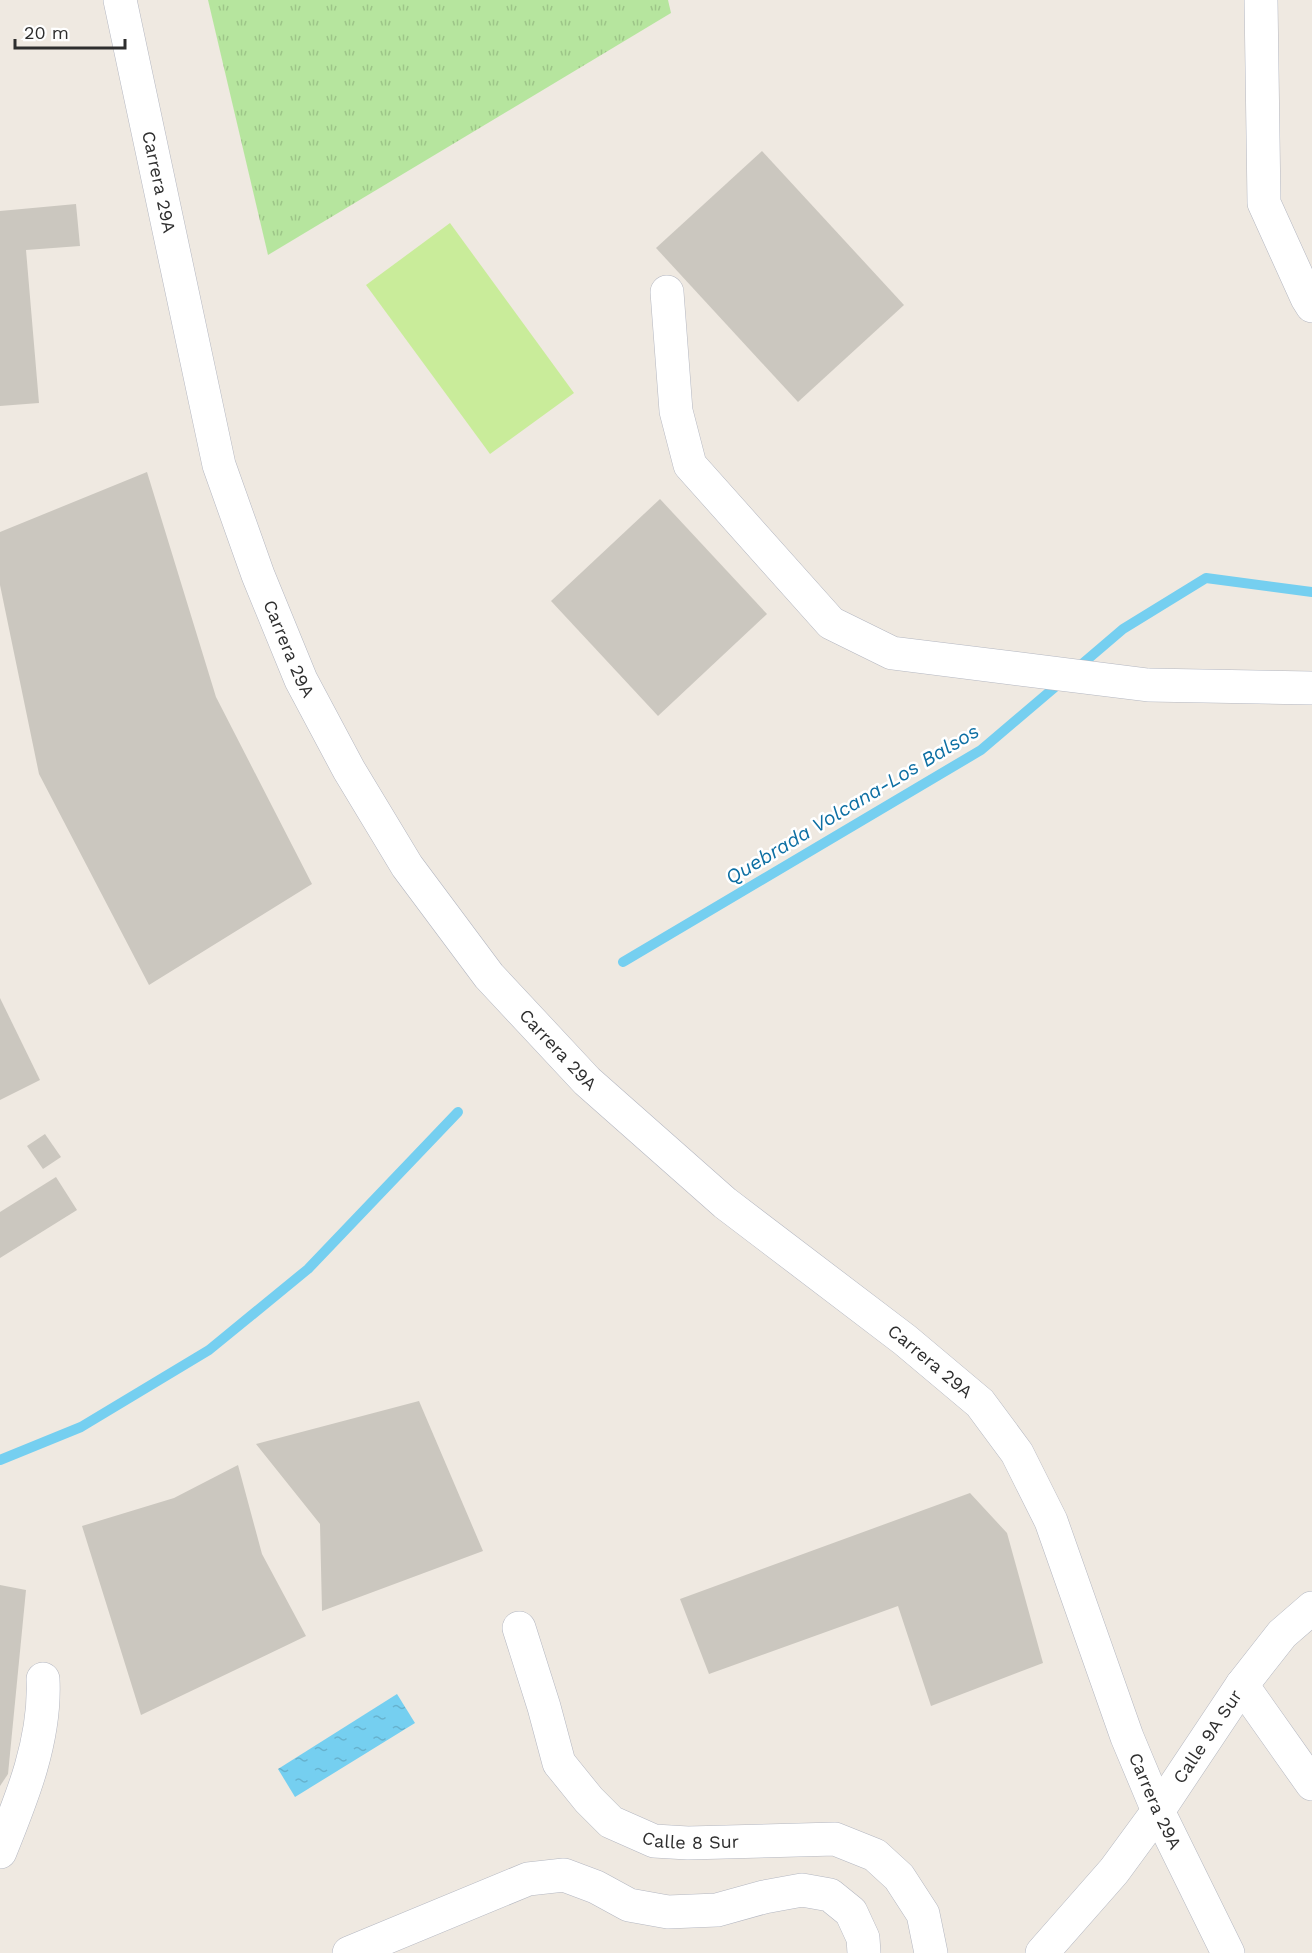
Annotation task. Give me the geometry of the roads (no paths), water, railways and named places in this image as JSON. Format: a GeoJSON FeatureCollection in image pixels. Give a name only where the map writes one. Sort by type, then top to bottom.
{"type":"FeatureCollection","features":[{"type":"Feature","properties":{"kind":"street","name":"Carrera 29A"},"geometry":{"type":"LineString","coordinates":[[120,0],[219,465],[258,575],[301,680],[349,770],[407,866],[489,976],[587,1081],[725,1203],[905,1340],[980,1403],[1017,1453],[1051,1521],[1123,1726],[1158,1812],[1228,1953]]}},
{"type":"Feature","properties":{"kind":"street"},"geometry":{"type":"LineString","coordinates":[[1261,0],[1264,203],[1306,298],[1312,306]]}},
{"type":"Feature","properties":{"kind":"street"},"geometry":{"type":"LineString","coordinates":[[667,292],[676,411],[690,465],[831,623],[892,653],[1148,685],[1312,688]]}},
{"type":"Feature","properties":{"kind":"street","name":"Calle 9A Sur"},"geometry":{"type":"LineString","coordinates":[[1042,1953],[1114,1871],[1158,1812],[1242,1685],[1282,1634],[1312,1608]]}},
{"type":"Feature","properties":{"kind":"street","name":"Calle 8 Sur"},"geometry":{"type":"LineString","coordinates":[[519,1628],[559,1763],[589,1800],[611,1822],[654,1841],[835,1839],[875,1855],[899,1877],[923,1914],[931,1953]]}},
{"type":"Feature","properties":{"kind":"street"},"geometry":{"type":"LineString","coordinates":[[0,1852],[26,1782],[34,1752],[44,1701],[43,1680]]}},
{"type":"Feature","properties":{"kind":"street"},"geometry":{"type":"LineString","coordinates":[[1242,1685],[1312,1784]]}},
{"type":"Feature","properties":{"kind":"street"},"geometry":{"type":"LineString","coordinates":[[349,1953],[528,1879],[564,1875],[596,1887],[629,1905],[668,1912],[717,1910],[764,1897],[802,1890],[830,1895],[850,1912],[862,1938],[864,1953]]}},
{"type":"Feature","properties":{"kind":"water"},"geometry":{"type":"Polygon","coordinates":[[[397,1694],[415,1723],[295,1797],[278,1769],[397,1694]]]}},
{"type":"Feature","properties":{"kind":"waterway","name":"Quebrada Volcana-Los Balsos"},"geometry":{"type":"LineString","coordinates":[[1075,670],[1123,629],[1206,578],[1312,592]]}},
{"type":"Feature","properties":{"kind":"waterway","name":"Quebrada Volcana-Los Balsos"},"geometry":{"type":"LineString","coordinates":[[623,962],[981,750],[1061,682]]}},
{"type":"Feature","properties":{"kind":"waterway","name":"Quebrada Volcana-Los Balsos"},"geometry":{"type":"LineString","coordinates":[[0,1460],[81,1427],[209,1350],[308,1269],[458,1112]]}}]}
